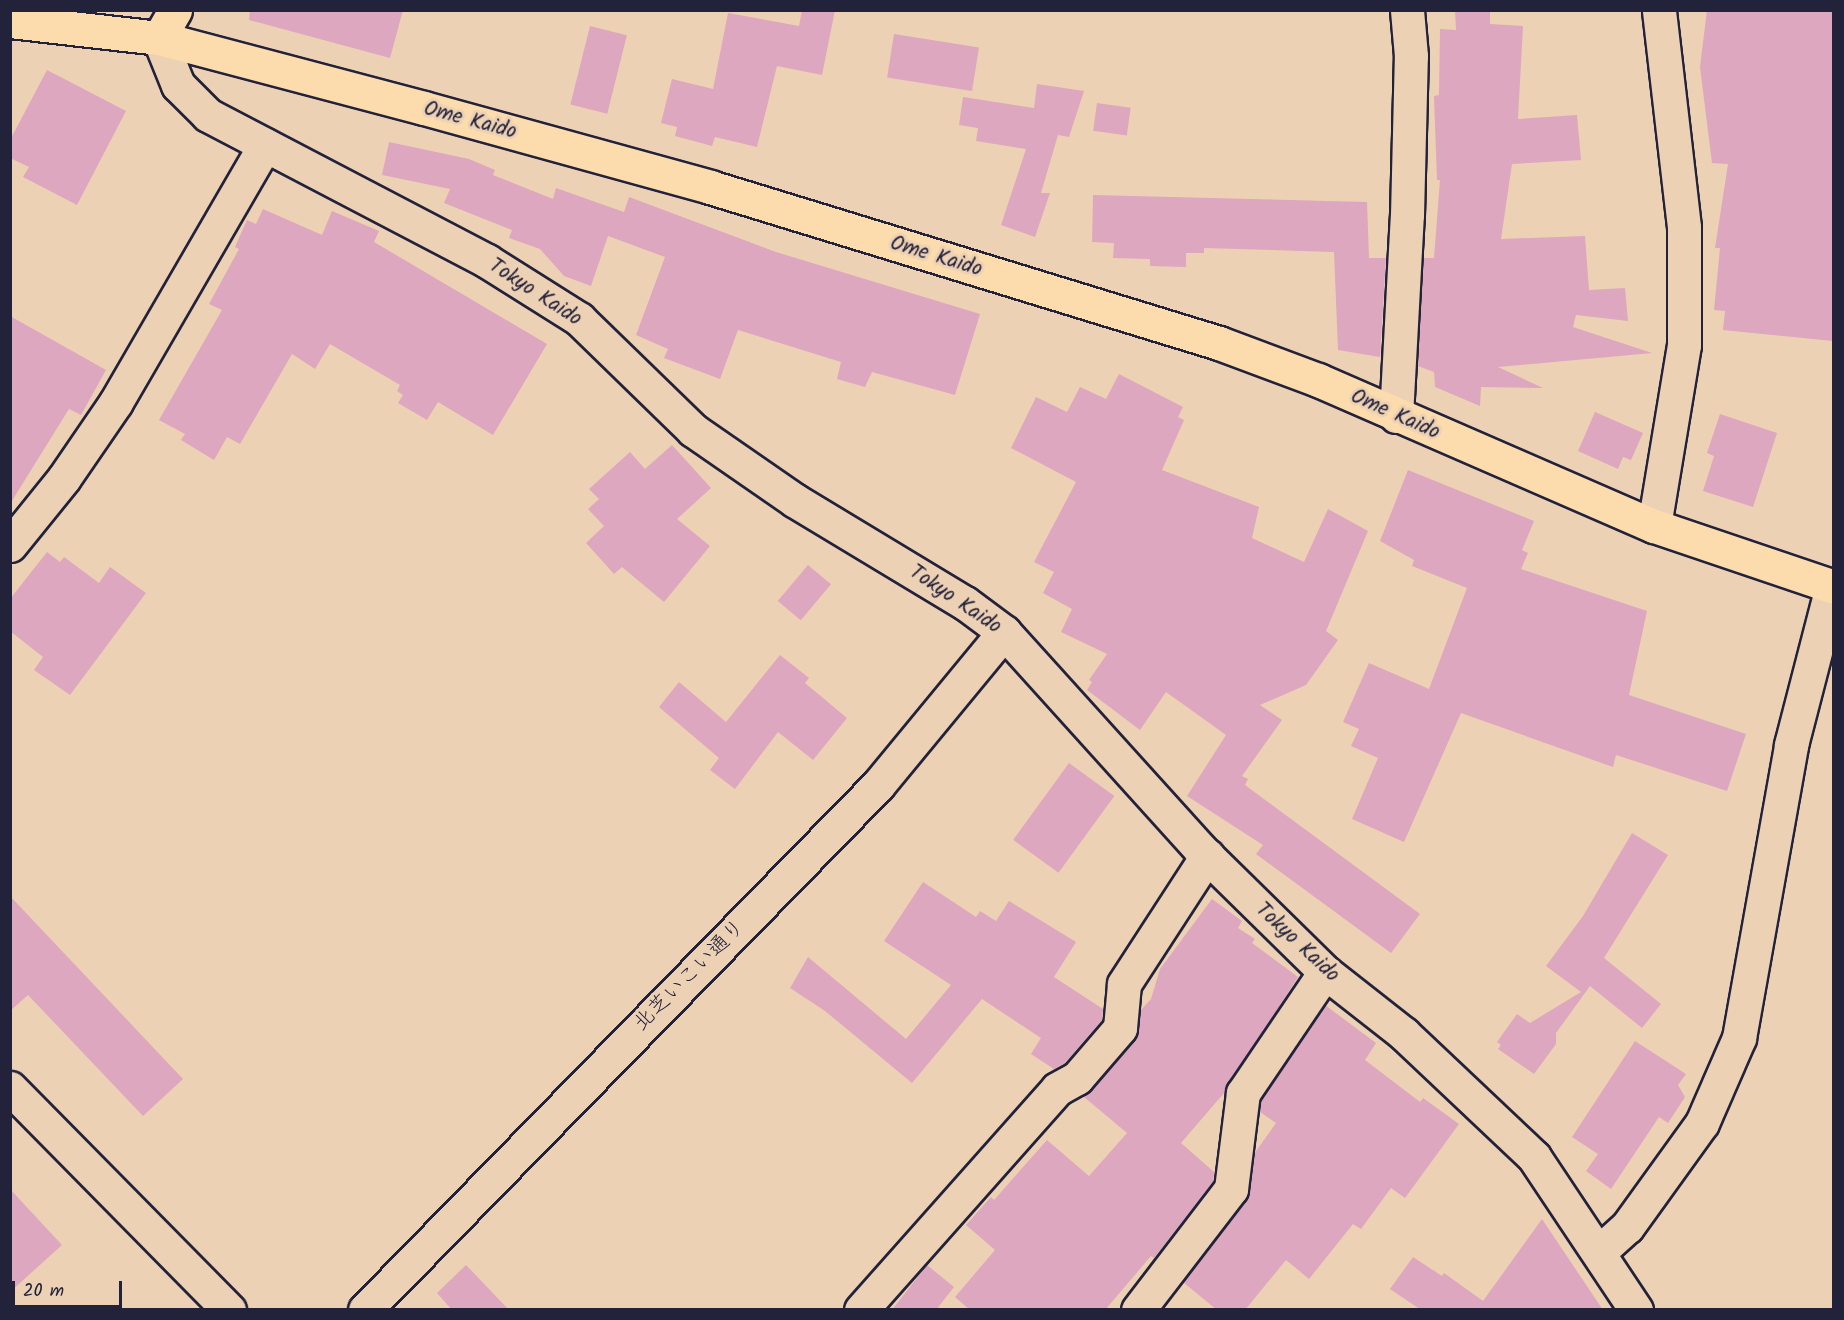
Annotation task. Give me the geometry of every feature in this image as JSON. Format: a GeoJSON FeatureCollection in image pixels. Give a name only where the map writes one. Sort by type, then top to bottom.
{"type":"FeatureCollection","features":[{"type":"Feature","properties":{"kind":"main road","name":"Ome Kaido"},"geometry":{"type":"LineString","coordinates":[[10,21],[167,24],[1219,343],[1654,526],[1833,586]]}},
{"type":"Feature","properties":{"kind":"street"},"geometry":{"type":"LineString","coordinates":[[1396,416],[1407,215],[1411,56],[1407,10]]}},
{"type":"Feature","properties":{"kind":"street"},"geometry":{"type":"LineString","coordinates":[[1654,526],[1684,345],[1684,227],[1659,10]]}},
{"type":"Feature","properties":{"kind":"street","name":"Tokyo Kaido"},"geometry":{"type":"LineString","coordinates":[[167,24],[178,85],[194,104],[264,145],[487,261],[579,319],[693,430],[794,500],[965,603],[1004,632],[1207,856],[1325,972],[1404,1034],[1534,1157],[1636,1310]]}},
{"type":"Feature","properties":{"kind":"street"},"geometry":{"type":"LineString","coordinates":[[10,545],[64,478],[116,402],[264,145]]}},
{"type":"Feature","properties":{"kind":"street"},"geometry":{"type":"LineString","coordinates":[[1599,1252],[1627,1227],[1702,1123],[1739,1038],[1791,745],[1833,586]]}},
{"type":"Feature","properties":{"kind":"street","name":"北芝いこい通り"},"geometry":{"type":"LineString","coordinates":[[365,1310],[878,785],[1004,632]]}},
{"type":"Feature","properties":{"kind":"street"},"geometry":{"type":"LineString","coordinates":[[861,1310],[1057,1089],[1077,1078],[1119,1028],[1124,984],[1207,856]]}},
{"type":"Feature","properties":{"kind":"street"},"geometry":{"type":"LineString","coordinates":[[1138,1310],[1231,1189],[1243,1093],[1325,972]]}},
{"type":"Feature","properties":{"kind":"street"},"geometry":{"type":"LineString","coordinates":[[10,1088],[229,1310]]}},
{"type":"Feature","properties":{"kind":"building"},"geometry":{"type":"Polygon","coordinates":[[[250,10],[403,10],[390,58],[249,20],[250,10]]]}},
{"type":"Feature","properties":{"kind":"building"},"geometry":{"type":"Polygon","coordinates":[[[802,10],[835,10],[822,75],[777,66],[757,147],[715,137],[712,146],[675,136],[677,127],[661,123],[672,79],[713,89],[728,13],[799,26],[802,10]]]}},
{"type":"Feature","properties":{"kind":"building"},"geometry":{"type":"Polygon","coordinates":[[[1455,10],[1490,10],[1490,24],[1523,26],[1518,119],[1577,115],[1581,160],[1512,164],[1501,239],[1585,236],[1589,290],[1625,288],[1628,321],[1576,315],[1573,327],[1652,353],[1498,367],[1543,388],[1481,387],[1480,406],[1435,387],[1434,372],[1418,366],[1423,258],[1434,258],[1440,180],[1437,180],[1434,96],[1439,95],[1440,29],[1456,30],[1455,10]]]}},
{"type":"Feature","properties":{"kind":"building"},"geometry":{"type":"Polygon","coordinates":[[[1707,10],[1833,10],[1833,341],[1723,330],[1725,311],[1714,310],[1720,248],[1715,248],[1728,164],[1712,163],[1700,67],[1707,10]]]}},
{"type":"Feature","properties":{"kind":"building"},"geometry":{"type":"Polygon","coordinates":[[[590,26],[627,35],[607,114],[570,105],[590,26]]]}},
{"type":"Feature","properties":{"kind":"building"},"geometry":{"type":"Polygon","coordinates":[[[894,34],[979,47],[972,91],[887,77],[894,34]]]}},
{"type":"Feature","properties":{"kind":"building"},"geometry":{"type":"Polygon","coordinates":[[[47,70],[126,111],[77,205],[23,177],[29,167],[10,158],[10,140],[47,70]]]}},
{"type":"Feature","properties":{"kind":"building"},"geometry":{"type":"Polygon","coordinates":[[[1037,84],[1084,91],[1069,137],[1058,135],[1041,193],[1050,193],[1035,237],[1001,225],[1026,149],[976,141],[978,128],[959,125],[963,97],[1034,108],[1037,84]]]}},
{"type":"Feature","properties":{"kind":"building"},"geometry":{"type":"Polygon","coordinates":[[[1097,103],[1131,108],[1127,135],[1093,131],[1097,103]]]}},
{"type":"Feature","properties":{"kind":"building"},"geometry":{"type":"Polygon","coordinates":[[[389,142],[469,159],[495,170],[493,175],[553,199],[556,188],[624,212],[629,197],[776,252],[980,314],[955,395],[872,372],[865,387],[837,379],[841,362],[738,330],[720,379],[664,358],[668,349],[636,335],[665,257],[608,236],[591,286],[564,276],[540,249],[509,238],[512,230],[444,203],[450,189],[382,175],[389,142]]]}},
{"type":"Feature","properties":{"kind":"building"},"geometry":{"type":"Polygon","coordinates":[[[1093,195],[1367,202],[1369,258],[1386,258],[1380,357],[1338,350],[1334,252],[1204,248],[1204,253],[1186,253],[1186,267],[1150,266],[1150,259],[1113,258],[1114,243],[1092,242],[1093,195]]]}},
{"type":"Feature","properties":{"kind":"building"},"geometry":{"type":"Polygon","coordinates":[[[263,209],[322,235],[332,211],[379,231],[374,242],[547,344],[493,435],[438,402],[427,420],[398,403],[403,395],[397,391],[400,385],[330,344],[315,369],[292,354],[240,444],[227,437],[214,460],[181,440],[185,434],[159,420],[222,310],[209,304],[239,249],[235,247],[247,220],[256,224],[263,209]]]}},
{"type":"Feature","properties":{"kind":"building"},"geometry":{"type":"Polygon","coordinates":[[[10,316],[106,370],[81,415],[69,409],[10,504],[10,316]]]}},
{"type":"Feature","properties":{"kind":"building"},"geometry":{"type":"Polygon","coordinates":[[[1119,374],[1183,407],[1178,417],[1184,420],[1162,470],[1259,507],[1252,538],[1304,562],[1328,509],[1368,531],[1326,631],[1338,640],[1306,685],[1260,705],[1282,720],[1242,776],[1248,779],[1245,785],[1420,914],[1391,953],[1256,854],[1263,845],[1187,796],[1226,735],[1166,692],[1140,730],[1087,690],[1092,682],[1089,680],[1107,654],[1061,632],[1072,609],[1043,593],[1054,572],[1034,562],[1076,482],[1011,448],[1036,397],[1067,412],[1080,387],[1106,399],[1119,374]]]}},
{"type":"Feature","properties":{"kind":"building"},"geometry":{"type":"Polygon","coordinates":[[[1595,412],[1643,433],[1631,460],[1623,457],[1618,469],[1578,451],[1595,412]]]}},
{"type":"Feature","properties":{"kind":"building"},"geometry":{"type":"Polygon","coordinates":[[[1720,414],[1777,433],[1753,507],[1703,491],[1714,456],[1707,453],[1720,414]]]}},
{"type":"Feature","properties":{"kind":"building"},"geometry":{"type":"Polygon","coordinates":[[[672,445],[711,488],[677,519],[710,546],[664,602],[622,567],[614,574],[586,543],[604,526],[588,509],[599,499],[589,489],[630,452],[645,469],[672,445]]]}},
{"type":"Feature","properties":{"kind":"building"},"geometry":{"type":"Polygon","coordinates":[[[1408,470],[1534,521],[1522,550],[1528,553],[1521,569],[1647,611],[1629,695],[1746,734],[1727,791],[1616,755],[1613,767],[1461,713],[1404,842],[1352,819],[1378,758],[1351,746],[1359,729],[1343,722],[1369,663],[1429,689],[1467,588],[1412,566],[1414,560],[1380,541],[1408,470]]]}},
{"type":"Feature","properties":{"kind":"building"},"geometry":{"type":"Polygon","coordinates":[[[47,552],[60,562],[64,557],[99,583],[110,567],[146,593],[70,695],[34,670],[43,657],[10,631],[10,599],[47,552]]]}},
{"type":"Feature","properties":{"kind":"building"},"geometry":{"type":"Polygon","coordinates":[[[808,565],[831,584],[801,620],[778,601],[808,565]]]}},
{"type":"Feature","properties":{"kind":"building"},"geometry":{"type":"Polygon","coordinates":[[[780,655],[809,678],[805,683],[847,718],[813,760],[778,732],[735,789],[710,770],[719,758],[659,707],[679,682],[726,722],[780,655]]]}},
{"type":"Feature","properties":{"kind":"building"},"geometry":{"type":"Polygon","coordinates":[[[1069,763],[1114,796],[1058,873],[1013,840],[1069,763]]]}},
{"type":"Feature","properties":{"kind":"building"},"geometry":{"type":"Polygon","coordinates":[[[1632,833],[1668,855],[1604,958],[1661,1004],[1642,1028],[1590,986],[1556,1033],[1556,1044],[1534,1074],[1498,1049],[1501,1045],[1497,1042],[1517,1014],[1530,1023],[1581,992],[1546,966],[1583,916],[1632,833]]]}},
{"type":"Feature","properties":{"kind":"building"},"geometry":{"type":"Polygon","coordinates":[[[923,882],[976,917],[980,911],[996,921],[1009,901],[1076,942],[1054,977],[1103,1009],[1102,1020],[1065,1063],[1054,1069],[1031,1054],[1041,1038],[982,999],[912,1083],[825,1011],[790,988],[808,957],[906,1039],[951,985],[884,941],[923,882]]]}},
{"type":"Feature","properties":{"kind":"building"},"geometry":{"type":"Polygon","coordinates":[[[10,896],[183,1079],[143,1116],[28,995],[10,1011],[10,896]]]}},
{"type":"Feature","properties":{"kind":"building"},"geometry":{"type":"Polygon","coordinates":[[[1212,899],[1242,921],[1238,928],[1255,939],[1252,943],[1298,977],[1224,1093],[1181,1143],[1214,1172],[1213,1182],[1154,1258],[1151,1256],[1105,1310],[970,1310],[955,1297],[995,1250],[966,1225],[991,1197],[994,1200],[1047,1140],[1089,1176],[1127,1133],[1084,1097],[1134,1040],[1140,1011],[1151,999],[1160,969],[1212,899]]]}},
{"type":"Feature","properties":{"kind":"building"},"geometry":{"type":"Polygon","coordinates":[[[1325,1005],[1376,1043],[1365,1060],[1420,1102],[1423,1098],[1459,1124],[1405,1198],[1391,1188],[1361,1229],[1353,1224],[1309,1279],[1286,1260],[1245,1310],[1217,1310],[1183,1282],[1246,1200],[1254,1154],[1276,1123],[1260,1112],[1261,1100],[1325,1005]]]}},
{"type":"Feature","properties":{"kind":"building"},"geometry":{"type":"Polygon","coordinates":[[[1635,1041],[1686,1074],[1678,1085],[1685,1097],[1668,1123],[1659,1117],[1611,1189],[1586,1171],[1598,1154],[1572,1137],[1635,1041]]]}},
{"type":"Feature","properties":{"kind":"building"},"geometry":{"type":"Polygon","coordinates":[[[10,1189],[62,1245],[10,1292],[10,1189]]]}},
{"type":"Feature","properties":{"kind":"building"},"geometry":{"type":"Polygon","coordinates":[[[1542,1219],[1603,1310],[1421,1310],[1390,1289],[1413,1257],[1442,1276],[1444,1273],[1483,1301],[1542,1219]]]}},
{"type":"Feature","properties":{"kind":"building"},"geometry":{"type":"Polygon","coordinates":[[[466,1265],[509,1310],[452,1310],[437,1293],[466,1265]]]}},
{"type":"Feature","properties":{"kind":"building"},"geometry":{"type":"Polygon","coordinates":[[[927,1265],[954,1287],[936,1310],[892,1310],[927,1265]]]}}]}
